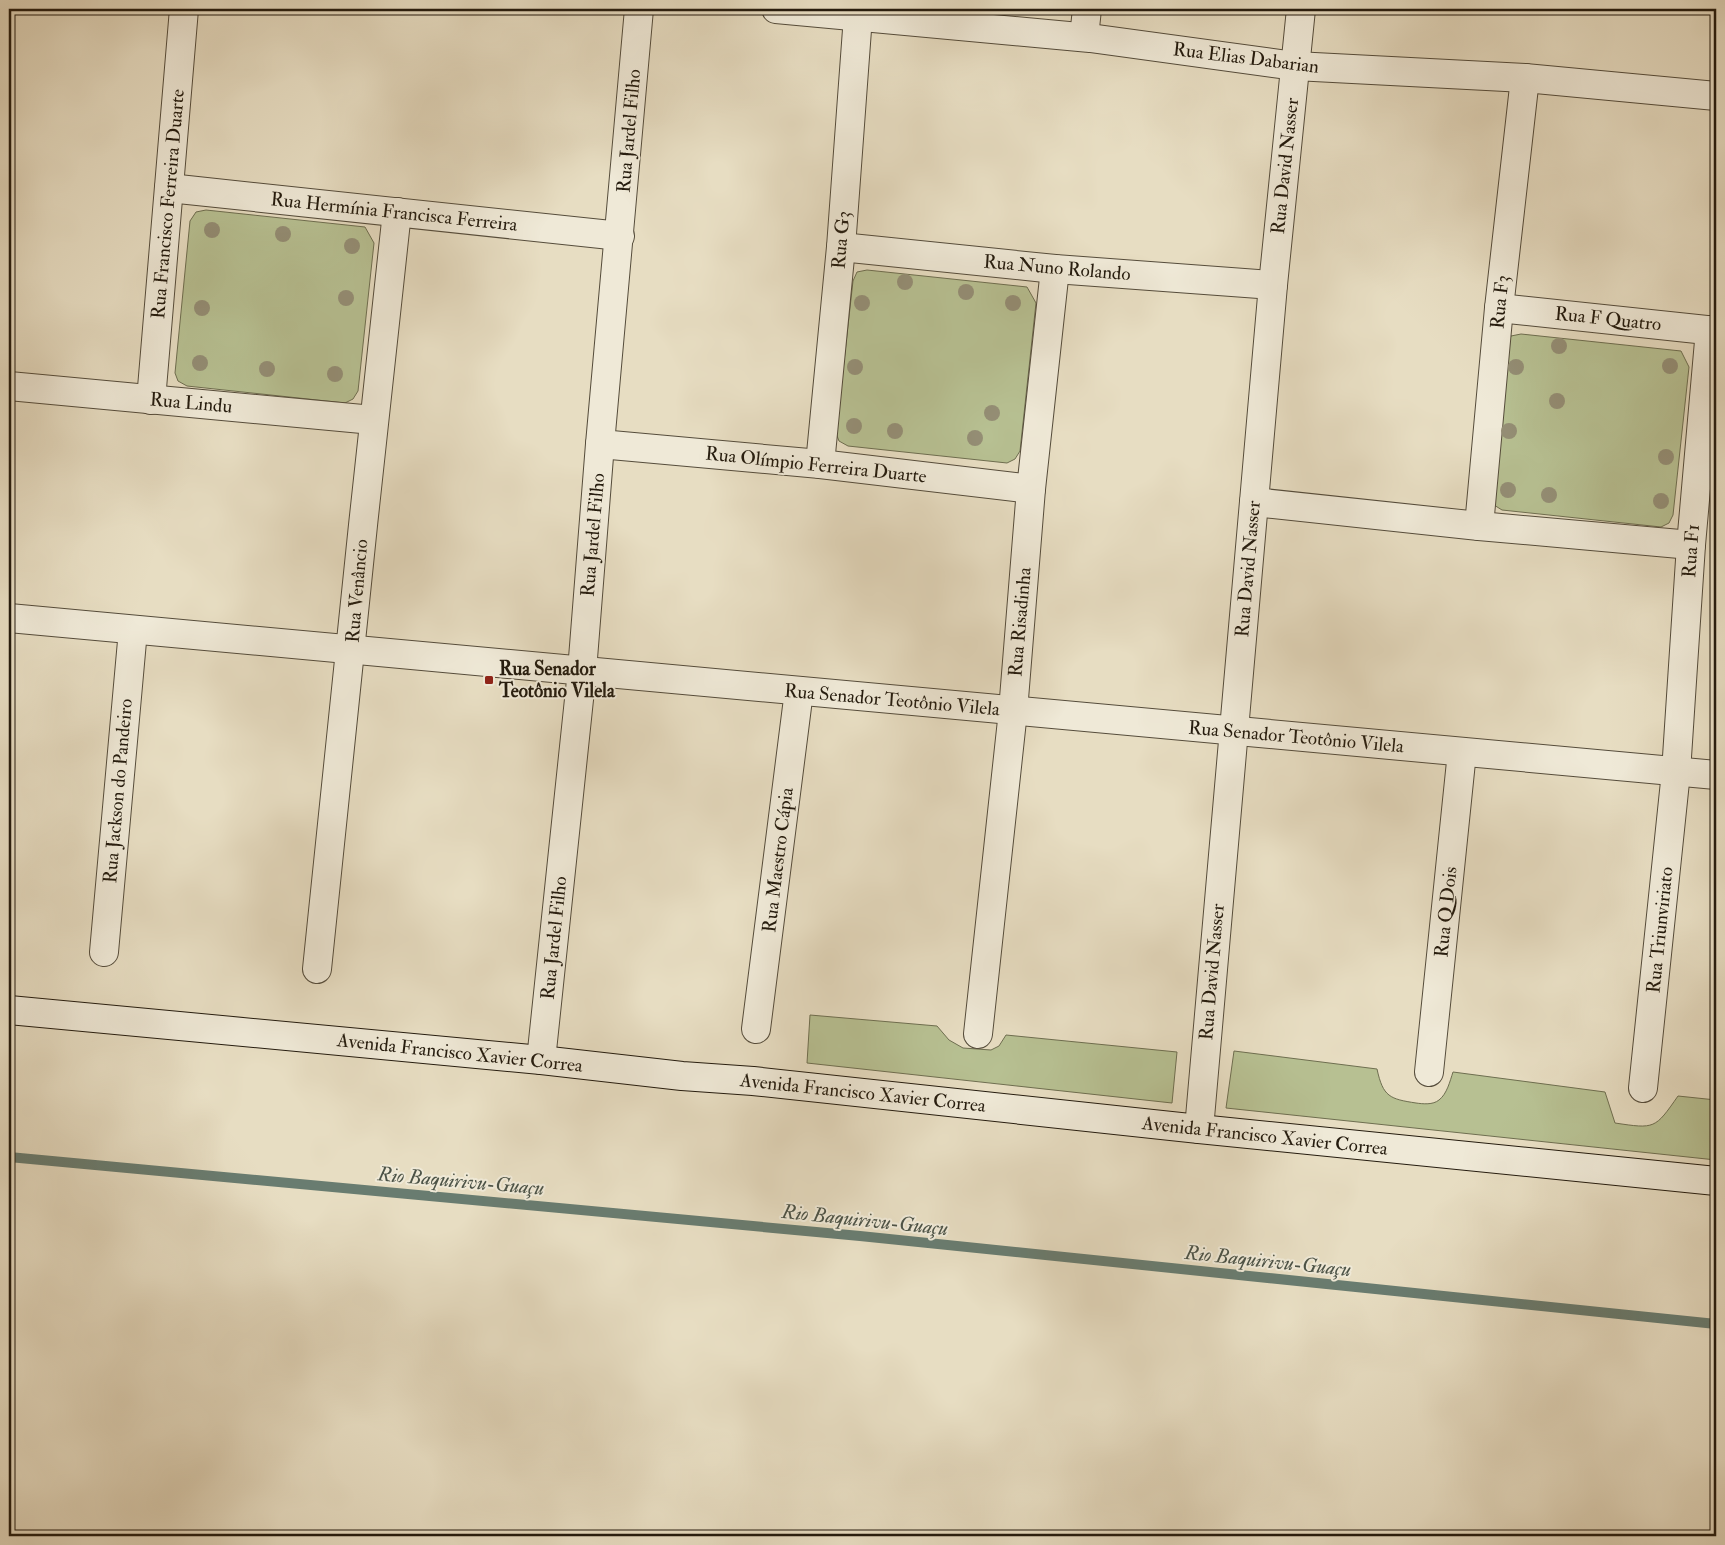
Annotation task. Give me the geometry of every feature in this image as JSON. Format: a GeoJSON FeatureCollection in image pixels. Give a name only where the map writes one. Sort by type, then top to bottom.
{"type":"FeatureCollection","features":[{"type":"Feature","properties":{"kind":"street","name":"Rua Francisco Ferreira Duarte"},"geometry":{"type":"LineString","coordinates":[[151,400],[184,9]]}},
{"type":"Feature","properties":{"kind":"street","name":"Rua Jardel Filho"},"geometry":{"type":"LineString","coordinates":[[541,1060],[582,671],[600,444],[639,9]]}},
{"type":"Feature","properties":{"kind":"street","name":"Rua Elias Dabarian"},"geometry":{"type":"LineString","coordinates":[[776,9],[1084,38],[1296,66],[1525,78],[1716,96]]}},
{"type":"Feature","properties":{"kind":"street"},"geometry":{"type":"LineString","coordinates":[[1084,38],[1086,9]]}},
{"type":"Feature","properties":{"kind":"street","name":"Rua David Nasser"},"geometry":{"type":"LineString","coordinates":[[1199,1129],[1273,285],[1301,9]]}},
{"type":"Feature","properties":{"kind":"street","name":"Rua G3"},"geometry":{"type":"LineString","coordinates":[[820,464],[841,247],[858,16]]}},
{"type":"Feature","properties":{"kind":"street","name":"Rua F3"},"geometry":{"type":"LineString","coordinates":[[1480,526],[1499,308],[1525,78]]}},
{"type":"Feature","properties":{"kind":"street","name":"Rua Hermínia Francisca Ferreira"},"geometry":{"type":"LineString","coordinates":[[169,188],[620,236]]}},
{"type":"Feature","properties":{"kind":"street","name":"Rua Venâncio"},"geometry":{"type":"LineString","coordinates":[[317,969],[352,650],[373,420],[397,212]]}},
{"type":"Feature","properties":{"kind":"street","name":"Rua Nuno Rolando"},"geometry":{"type":"LineString","coordinates":[[841,247],[1055,269],[1273,285]]}},
{"type":"Feature","properties":{"kind":"street","name":"Rua Risadinha"},"geometry":{"type":"LineString","coordinates":[[978,1034],[1013,711],[1031,489],[1055,269]]}},
{"type":"Feature","properties":{"kind":"street","name":"Rua F Quatro"},"geometry":{"type":"LineString","coordinates":[[1499,308],[1713,330]]}},
{"type":"Feature","properties":{"kind":"street","name":"Rua F1"},"geometry":{"type":"LineString","coordinates":[[1676,772],[1691,545],[1713,330]]}},
{"type":"Feature","properties":{"kind":"street","name":"Rua Lindu"},"geometry":{"type":"LineString","coordinates":[[9,386],[373,420]]}},
{"type":"Feature","properties":{"kind":"street","name":"Rua Olímpio Ferreira Duarte"},"geometry":{"type":"LineString","coordinates":[[600,444],[820,464],[1031,489]]}},
{"type":"Feature","properties":{"kind":"street"},"geometry":{"type":"LineString","coordinates":[[1254,502],[1480,526],[1691,545]]}},
{"type":"Feature","properties":{"kind":"street","name":"Rua Senador Teotônio Vilela"},"geometry":{"type":"LineString","coordinates":[[9,618],[1716,775]]}},
{"type":"Feature","properties":{"kind":"street","name":"Rua Jackson do Pandeiro"},"geometry":{"type":"LineString","coordinates":[[104,952],[133,630]]}},
{"type":"Feature","properties":{"kind":"street","name":"Rua Maestro Cápia"},"geometry":{"type":"LineString","coordinates":[[756,1029],[800,691]]}},
{"type":"Feature","properties":{"kind":"street","name":"Rua Q Dois"},"geometry":{"type":"LineString","coordinates":[[1429,1072],[1462,752]]}},
{"type":"Feature","properties":{"kind":"street","name":"Rua Triunviriato"},"geometry":{"type":"LineString","coordinates":[[1643,1088],[1676,772]]}},
{"type":"Feature","properties":{"kind":"street","name":"Avenida Francisco Xavier Correa"},"geometry":{"type":"LineString","coordinates":[[9,1010],[541,1060],[682,1076],[753,1081],[1199,1129],[1716,1181]]}},
{"type":"Feature","properties":{"kind":"green space"},"geometry":{"type":"Polygon","coordinates":[[[206,210],[365,227],[374,243],[358,391],[353,399],[345,403],[187,386],[178,381],[175,373],[190,221],[196,212],[206,210]]]}},
{"type":"Feature","properties":{"kind":"green space"},"geometry":{"type":"Polygon","coordinates":[[[867,270],[1027,287],[1036,303],[1020,451],[1015,459],[1007,463],[848,446],[839,441],[836,433],[853,281],[857,272],[867,270]]]}},
{"type":"Feature","properties":{"kind":"green space"},"geometry":{"type":"Polygon","coordinates":[[[1521,334],[1681,351],[1689,367],[1673,515],[1669,523],[1661,527],[1502,510],[1494,505],[1506,345],[1511,336],[1521,334]]]}},
{"type":"Feature","properties":{"kind":"green space"},"geometry":{"type":"Polygon","coordinates":[[[810,1015],[937,1026],[949,1040],[963,1048],[991,1050],[999,1046],[1006,1035],[1177,1052],[1172,1103],[807,1063],[810,1015]]]}},
{"type":"Feature","properties":{"kind":"green space"},"geometry":{"type":"Polygon","coordinates":[[[1234,1051],[1377,1069],[1382,1086],[1389,1095],[1400,1100],[1425,1104],[1437,1102],[1442,1097],[1453,1072],[1605,1092],[1615,1123],[1628,1125],[1646,1126],[1659,1121],[1678,1096],[1716,1100],[1716,1160],[1226,1108],[1234,1051]]]}},
{"type":"Feature","properties":{"kind":"waterway","name":"Rio Baquirivu-Guaçu"},"geometry":{"type":"LineString","coordinates":[[9,1157],[860,1236],[1716,1324]]}},
{"type":"Feature","properties":{"kind":"place","name":"Rua Senador Teotônio Vilela"},"geometry":{"type":"Point","coordinates":[489,680]}}]}
